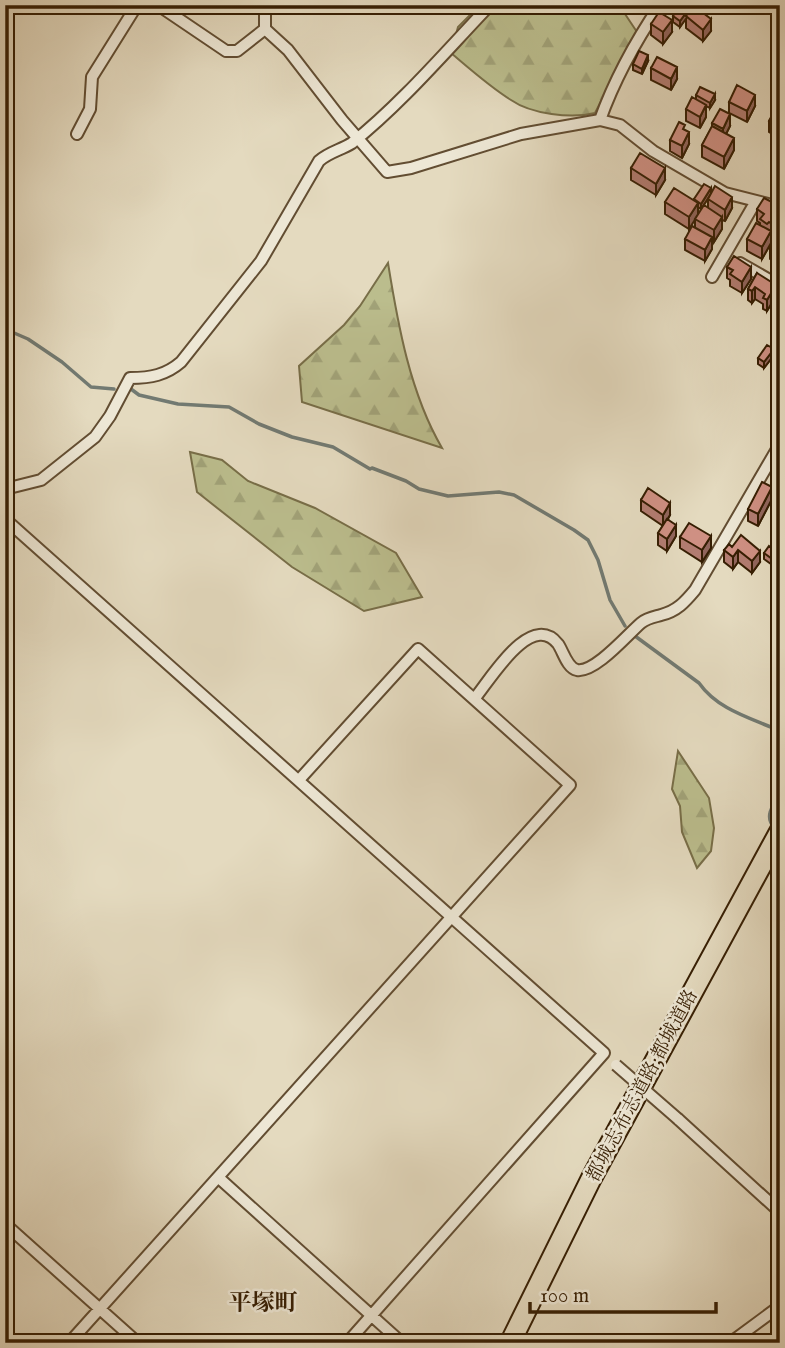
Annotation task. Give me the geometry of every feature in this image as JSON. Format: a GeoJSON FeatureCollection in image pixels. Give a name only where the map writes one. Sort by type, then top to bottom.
{"type":"FeatureCollection","features":[{"type":"Feature","properties":{"kind":"highway","name":"都城志布志道路;都城道路"},"geometry":{"type":"LineString","coordinates":[[510,1343],[591,1179],[780,831]]}},
{"type":"Feature","properties":{"kind":"street"},"geometry":{"type":"LineString","coordinates":[[77,134],[90,109],[92,77],[137,5]]}},
{"type":"Feature","properties":{"kind":"street"},"geometry":{"type":"LineString","coordinates":[[158,5],[226,51],[237,51],[265,29]]}},
{"type":"Feature","properties":{"kind":"street"},"geometry":{"type":"LineString","coordinates":[[265,5],[265,29],[288,50],[387,172],[411,168],[521,134],[600,120],[620,125],[653,151],[725,193],[780,207]]}},
{"type":"Feature","properties":{"kind":"street"},"geometry":{"type":"LineString","coordinates":[[5,489],[41,480],[95,437],[131,378],[152,378],[172,370],[181,362],[261,261],[319,161],[328,153],[349,145],[358,138],[491,5]]}},
{"type":"Feature","properties":{"kind":"street"},"geometry":{"type":"LineString","coordinates":[[600,120],[612,86],[629,53],[660,5]]}},
{"type":"Feature","properties":{"kind":"street"},"geometry":{"type":"LineString","coordinates":[[712,276],[756,201]]}},
{"type":"Feature","properties":{"kind":"street"},"geometry":{"type":"LineString","coordinates":[[725,255],[780,286]]}},
{"type":"Feature","properties":{"kind":"street"},"geometry":{"type":"LineString","coordinates":[[475,698],[514,649],[528,638],[542,635],[552,638],[570,666],[576,670],[585,669],[598,662],[644,620],[682,605],[695,590],[780,444]]}},
{"type":"Feature","properties":{"kind":"street"},"geometry":{"type":"LineString","coordinates":[[5,519],[780,1212]]}},
{"type":"Feature","properties":{"kind":"street"},"geometry":{"type":"LineString","coordinates":[[69,1343],[570,785],[418,649],[299,780]]}},
{"type":"Feature","properties":{"kind":"street"},"geometry":{"type":"LineString","coordinates":[[348,1343],[604,1053]]}},
{"type":"Feature","properties":{"kind":"street"},"geometry":{"type":"LineString","coordinates":[[219,1178],[402,1343]]}},
{"type":"Feature","properties":{"kind":"street"},"geometry":{"type":"LineString","coordinates":[[5,1224],[138,1343]]}},
{"type":"Feature","properties":{"kind":"street"},"geometry":{"type":"LineString","coordinates":[[730,1343],[780,1306]]}},
{"type":"Feature","properties":{"kind":"green space"},"geometry":{"type":"Polygon","coordinates":[[[480,5],[619,5],[637,32],[595,113],[552,114],[519,105],[488,84],[451,53],[458,27],[480,5]]]}},
{"type":"Feature","properties":{"kind":"green space"},"geometry":{"type":"Polygon","coordinates":[[[388,263],[413,382],[442,448],[302,402],[299,366],[344,325],[388,263]]]}},
{"type":"Feature","properties":{"kind":"green space"},"geometry":{"type":"Polygon","coordinates":[[[190,452],[222,460],[248,481],[315,508],[396,553],[422,597],[364,611],[292,567],[197,492],[190,452]]]}},
{"type":"Feature","properties":{"kind":"green space"},"geometry":{"type":"Polygon","coordinates":[[[678,751],[709,798],[714,828],[711,851],[697,868],[682,832],[680,806],[672,789],[678,751]]]}},
{"type":"Feature","properties":{"kind":"building"},"geometry":{"type":"Polygon","coordinates":[[[681,5],[688,10],[680,21],[673,16],[681,5]]]}},
{"type":"Feature","properties":{"kind":"building"},"geometry":{"type":"Polygon","coordinates":[[[694,6],[711,19],[703,30],[686,16],[694,6]]]}},
{"type":"Feature","properties":{"kind":"building"},"geometry":{"type":"Polygon","coordinates":[[[659,12],[672,20],[663,32],[651,24],[659,12]]]}},
{"type":"Feature","properties":{"kind":"building"},"geometry":{"type":"Polygon","coordinates":[[[639,51],[648,55],[642,69],[633,64],[639,51]]]}},
{"type":"Feature","properties":{"kind":"building"},"geometry":{"type":"Polygon","coordinates":[[[657,57],[677,67],[671,79],[651,68],[657,57]]]}},
{"type":"Feature","properties":{"kind":"building"},"geometry":{"type":"Polygon","coordinates":[[[737,85],[755,95],[747,111],[729,102],[737,85]]]}},
{"type":"Feature","properties":{"kind":"building"},"geometry":{"type":"Polygon","coordinates":[[[700,87],[715,94],[710,103],[696,95],[700,87]]]}},
{"type":"Feature","properties":{"kind":"building"},"geometry":{"type":"Polygon","coordinates":[[[692,97],[706,105],[700,117],[686,109],[692,97]]]}},
{"type":"Feature","properties":{"kind":"building"},"geometry":{"type":"Polygon","coordinates":[[[778,104],[780,105],[780,128],[769,121],[778,104]]]}},
{"type":"Feature","properties":{"kind":"building"},"geometry":{"type":"Polygon","coordinates":[[[720,109],[730,114],[723,129],[712,123],[720,109]]]}},
{"type":"Feature","properties":{"kind":"building"},"geometry":{"type":"Polygon","coordinates":[[[679,122],[685,125],[683,129],[689,132],[682,146],[670,140],[679,122]]]}},
{"type":"Feature","properties":{"kind":"building"},"geometry":{"type":"Polygon","coordinates":[[[712,126],[734,138],[724,157],[702,145],[712,126]]]}},
{"type":"Feature","properties":{"kind":"building"},"geometry":{"type":"Polygon","coordinates":[[[640,153],[665,168],[656,184],[631,168],[640,153]]]}},
{"type":"Feature","properties":{"kind":"building"},"geometry":{"type":"Polygon","coordinates":[[[704,184],[711,188],[701,204],[694,199],[704,184]]]}},
{"type":"Feature","properties":{"kind":"building"},"geometry":{"type":"Polygon","coordinates":[[[715,186],[732,197],[725,210],[708,199],[715,186]]]}},
{"type":"Feature","properties":{"kind":"building"},"geometry":{"type":"Polygon","coordinates":[[[674,188],[698,203],[689,217],[665,202],[674,188]]]}},
{"type":"Feature","properties":{"kind":"building"},"geometry":{"type":"Polygon","coordinates":[[[764,198],[780,206],[778,228],[760,219],[764,214],[757,209],[764,198]]]}},
{"type":"Feature","properties":{"kind":"building"},"geometry":{"type":"Polygon","coordinates":[[[704,205],[722,217],[714,230],[695,219],[704,205]]]}},
{"type":"Feature","properties":{"kind":"building"},"geometry":{"type":"Polygon","coordinates":[[[756,223],[771,231],[762,247],[747,239],[756,223]]]}},
{"type":"Feature","properties":{"kind":"building"},"geometry":{"type":"Polygon","coordinates":[[[692,226],[712,237],[705,250],[685,239],[692,226]]]}},
{"type":"Feature","properties":{"kind":"building"},"geometry":{"type":"Polygon","coordinates":[[[777,235],[780,236],[780,253],[770,247],[777,235]]]}},
{"type":"Feature","properties":{"kind":"building"},"geometry":{"type":"Polygon","coordinates":[[[734,256],[751,267],[742,282],[730,274],[733,270],[727,267],[734,256]]]}},
{"type":"Feature","properties":{"kind":"building"},"geometry":{"type":"Polygon","coordinates":[[[757,273],[776,285],[767,300],[763,298],[765,294],[755,287],[752,291],[748,289],[757,273]]]}},
{"type":"Feature","properties":{"kind":"building"},"geometry":{"type":"Polygon","coordinates":[[[780,293],[780,309],[773,305],[780,293]]]}},
{"type":"Feature","properties":{"kind":"building"},"geometry":{"type":"Polygon","coordinates":[[[767,345],[774,349],[764,362],[758,358],[767,345]]]}},
{"type":"Feature","properties":{"kind":"building"},"geometry":{"type":"Polygon","coordinates":[[[762,482],[772,487],[758,514],[748,509],[762,482]]]}},
{"type":"Feature","properties":{"kind":"building"},"geometry":{"type":"Polygon","coordinates":[[[648,488],[670,503],[663,515],[641,500],[648,488]]]}},
{"type":"Feature","properties":{"kind":"building"},"geometry":{"type":"Polygon","coordinates":[[[667,519],[676,525],[667,539],[658,533],[667,519]]]}},
{"type":"Feature","properties":{"kind":"building"},"geometry":{"type":"Polygon","coordinates":[[[689,523],[711,536],[702,550],[680,537],[689,523]]]}},
{"type":"Feature","properties":{"kind":"building"},"geometry":{"type":"Polygon","coordinates":[[[741,535],[760,551],[752,561],[738,550],[733,557],[724,550],[729,544],[732,547],[741,535]]]}},
{"type":"Feature","properties":{"kind":"building"},"geometry":{"type":"Polygon","coordinates":[[[769,546],[780,554],[775,561],[764,553],[769,546]]]}},
{"type":"Feature","properties":{"kind":"waterway"},"geometry":{"type":"LineString","coordinates":[[5,329],[28,339],[62,362],[91,387],[114,389]]}},
{"type":"Feature","properties":{"kind":"waterway"},"geometry":{"type":"LineString","coordinates":[[131,389],[139,395],[178,404],[229,407],[259,424],[292,437],[333,447],[370,469],[406,481],[419,489],[448,496],[499,492],[514,495],[588,540],[598,560],[610,600],[625,626]]}},
{"type":"Feature","properties":{"kind":"waterway"},"geometry":{"type":"LineString","coordinates":[[635,636],[699,683],[725,707],[780,731]]}},
{"type":"Feature","properties":{"kind":"waterway"},"geometry":{"type":"LineString","coordinates":[[774,827],[770,815],[780,795]]}},
{"type":"Feature","properties":{"kind":"district","name":"平塚町"},"geometry":{"type":"Point","coordinates":[263,1302]}}]}
